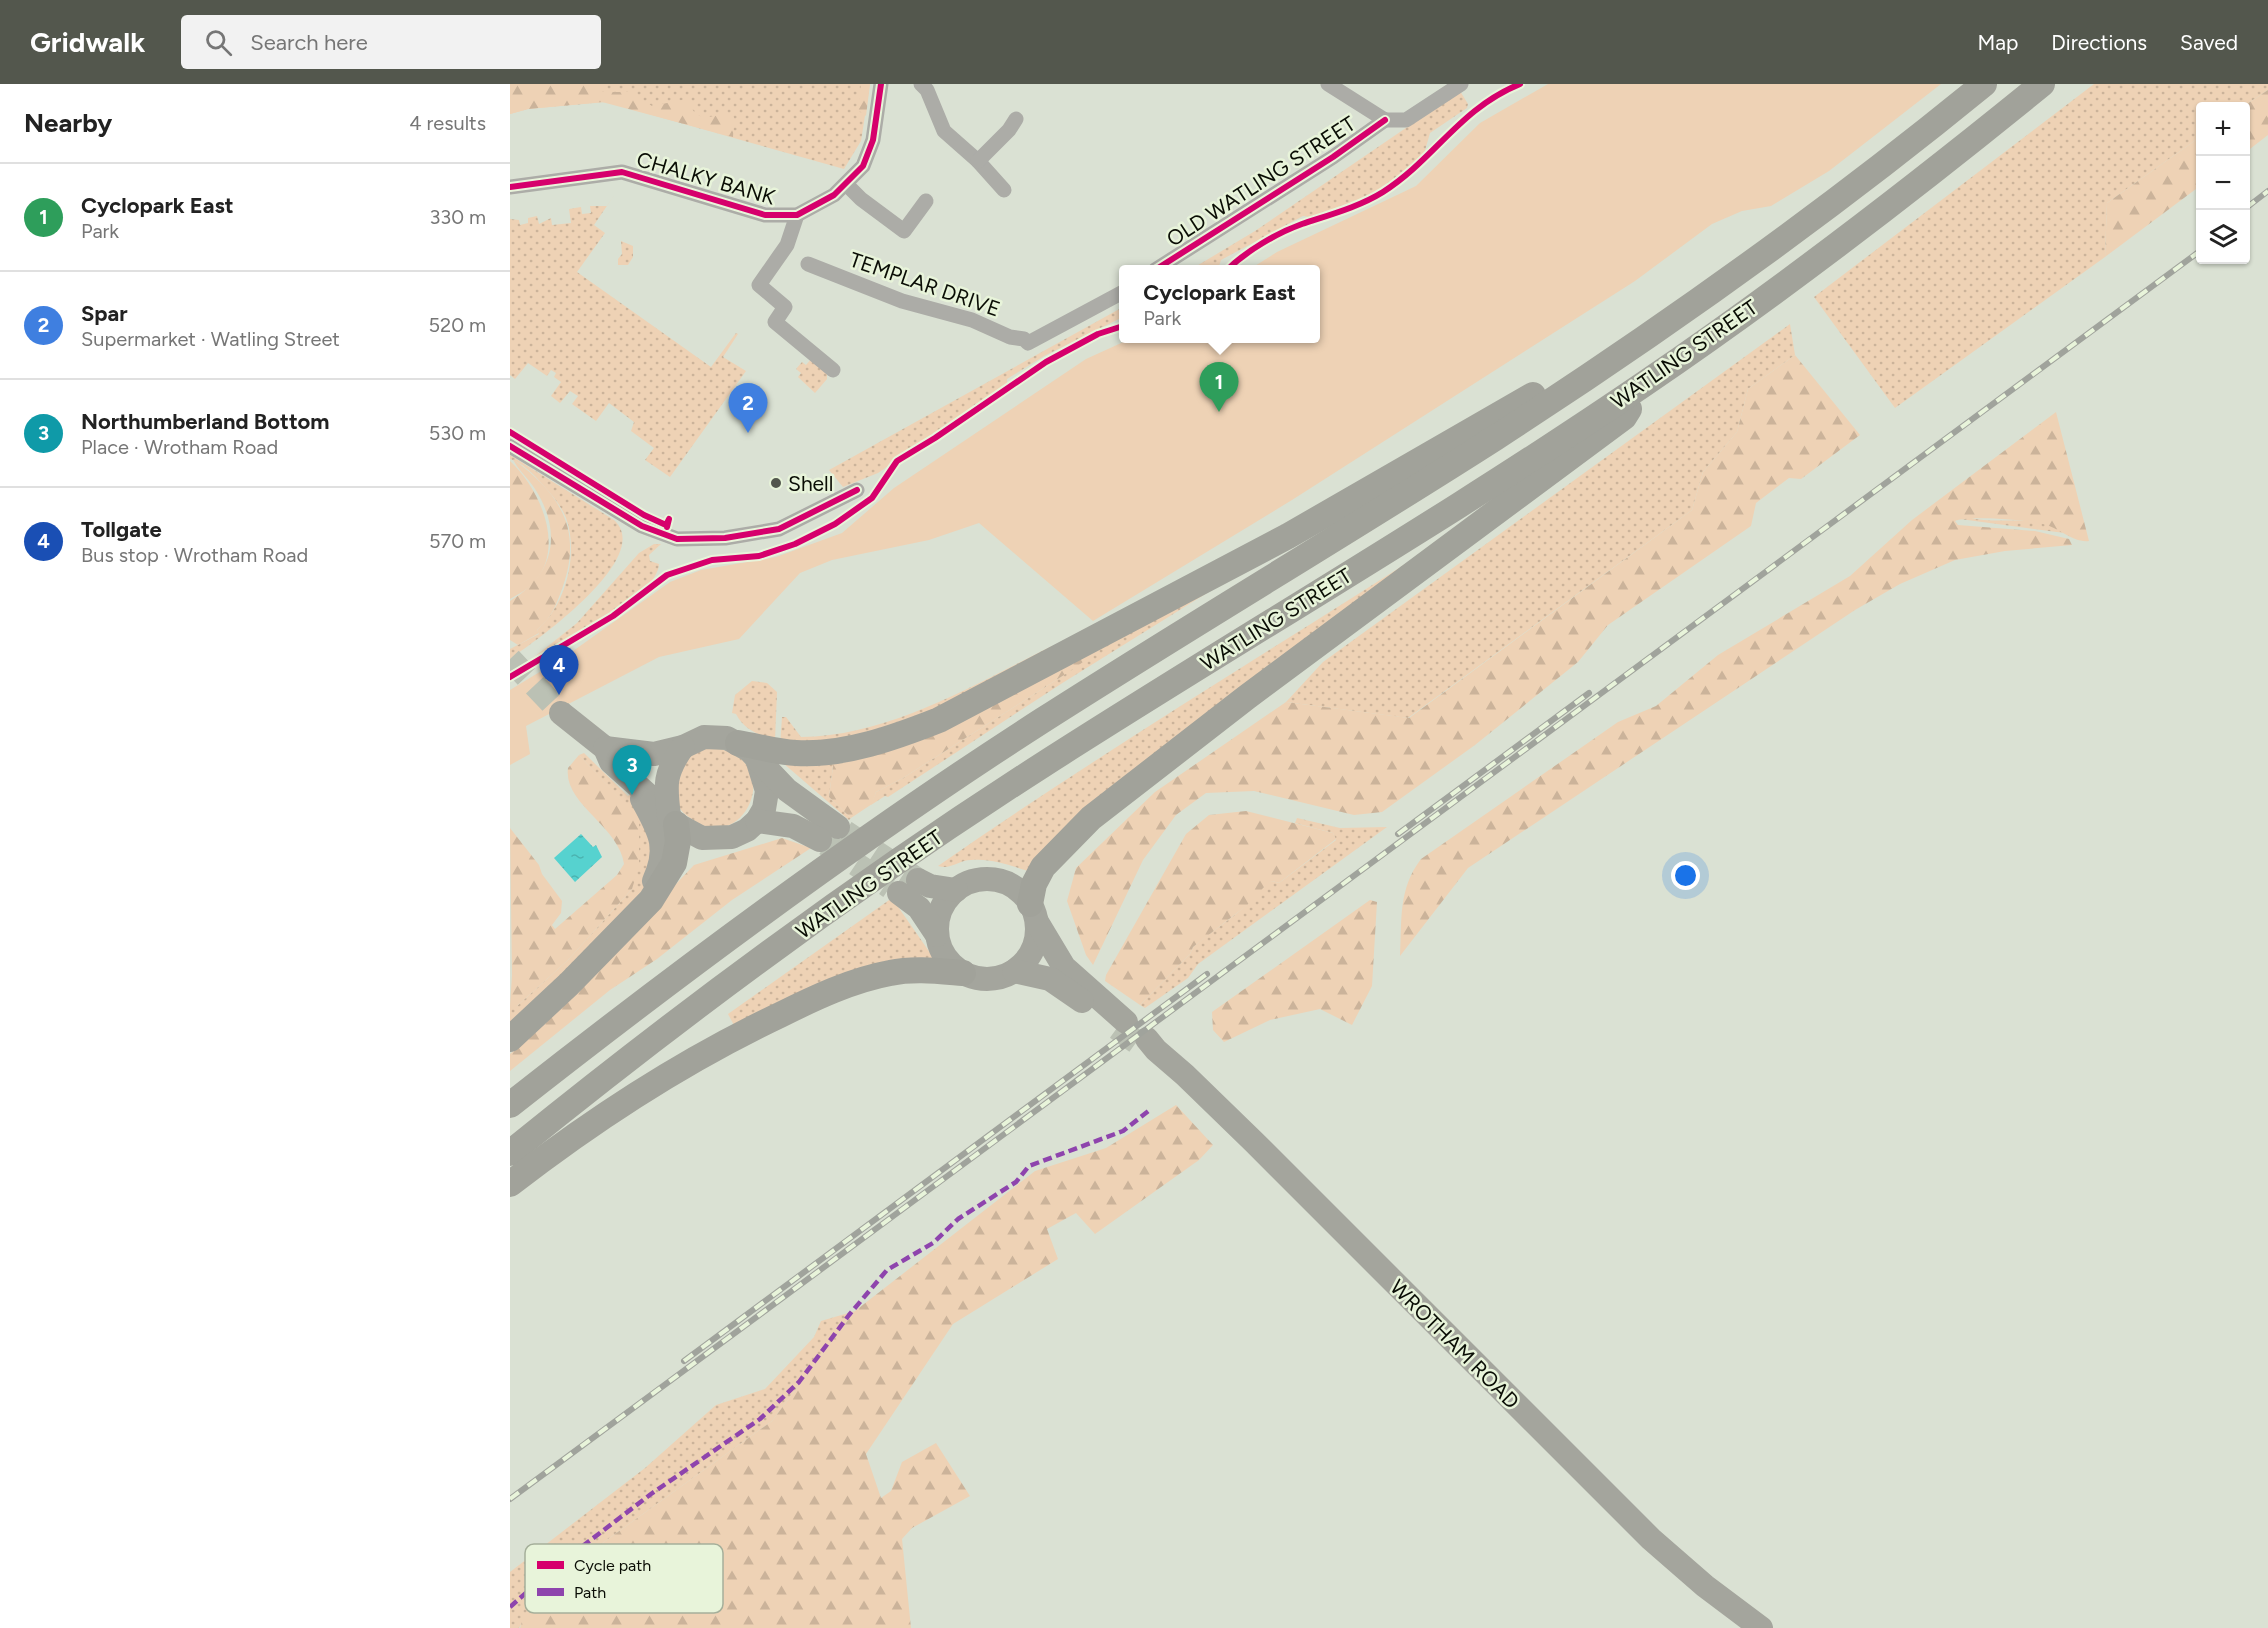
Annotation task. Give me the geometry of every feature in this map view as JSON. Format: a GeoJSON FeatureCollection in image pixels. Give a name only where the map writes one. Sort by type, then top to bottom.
{"type":"FeatureCollection","features":[{"type":"Feature","properties":{"kind":"highway","name":"WATLING STREET"},"geometry":{"type":"LineString","coordinates":[[510,1105],[654,993],[897,818],[1044,720],[1497,436],[1629,348],[1793,231],[1984,84]]}},
{"type":"Feature","properties":{"kind":"highway","name":"WATLING STREET"},"geometry":{"type":"LineString","coordinates":[[510,1153],[693,1010],[933,838],[1039,767],[1464,502],[1645,383],[1930,175],[2042,84]]}},
{"type":"Feature","properties":{"kind":"highway"},"geometry":{"type":"LineString","coordinates":[[738,743],[785,753],[822,752],[884,739],[946,717],[1316,521],[1518,402],[1629,348]]}},
{"type":"Feature","properties":{"kind":"highway"},"geometry":{"type":"LineString","coordinates":[[1033,913],[1035,882],[1043,867],[1091,818],[1266,683],[1624,417],[1645,383]]}},
{"type":"Feature","properties":{"kind":"highway"},"geometry":{"type":"LineString","coordinates":[[510,1039],[569,984],[651,900],[673,868],[677,849],[673,820]]}},
{"type":"Feature","properties":{"kind":"highway"},"geometry":{"type":"LineString","coordinates":[[510,1184],[555,1149],[665,1076],[734,1037],[808,1001],[868,978],[890,973],[913,969],[963,973]]}},
{"type":"Feature","properties":{"kind":"main road"},"geometry":{"type":"LineString","coordinates":[[561,713],[605,748],[611,762],[633,780],[673,820],[699,837],[718,839],[745,831],[757,821],[764,809],[767,791],[757,759]]}},
{"type":"Feature","properties":{"kind":"main road"},"geometry":{"type":"LineString","coordinates":[[605,748],[648,754],[683,747],[700,738],[712,736],[738,743],[757,759],[829,834],[757,821]]}},
{"type":"Feature","properties":{"kind":"main road"},"geometry":{"type":"LineString","coordinates":[[673,820],[666,783],[672,764],[683,747]]}},
{"type":"Feature","properties":{"kind":"main road"},"geometry":{"type":"LineString","coordinates":[[628,921],[653,884],[664,848],[633,780]]}},
{"type":"Feature","properties":{"kind":"main road"},"geometry":{"type":"LineString","coordinates":[[937,935],[938,918],[944,902],[956,890],[971,882],[996,880],[1019,890],[1064,967],[1121,1025],[1054,981],[1014,971]]}},
{"type":"Feature","properties":{"kind":"main road"},"geometry":{"type":"LineString","coordinates":[[956,890],[930,886],[909,887],[919,908],[937,935],[946,957],[963,973],[989,979],[1014,971],[1032,950],[1033,913]]}},
{"type":"Feature","properties":{"kind":"main road","name":"WROTHAM ROAD"},"geometry":{"type":"LineString","coordinates":[[1147,1044],[1218,1106],[1650,1539],[1706,1587],[1761,1628]]}},
{"type":"Feature","properties":{"kind":"street","name":"CHALKY BANK"},"geometry":{"type":"LineString","coordinates":[[510,187],[622,172],[765,215],[797,215],[827,200],[861,169],[870,151],[881,84]]}},
{"type":"Feature","properties":{"kind":"street"},"geometry":{"type":"LineString","coordinates":[[921,84],[927,90],[942,129],[978,161],[1004,190]]}},
{"type":"Feature","properties":{"kind":"street"},"geometry":{"type":"LineString","coordinates":[[1328,84],[1385,120],[1406,120],[1461,84]]}},
{"type":"Feature","properties":{"kind":"street"},"geometry":{"type":"LineString","coordinates":[[978,161],[1010,130],[1017,119]]}},
{"type":"Feature","properties":{"kind":"street","name":"OLD WATLING STREET"},"geometry":{"type":"LineString","coordinates":[[1163,265],[1333,157],[1385,120]]}},
{"type":"Feature","properties":{"kind":"street"},"geometry":{"type":"LineString","coordinates":[[847,184],[861,199],[904,231],[926,201]]}},
{"type":"Feature","properties":{"kind":"street","name":"CHALKY BANK"},"geometry":{"type":"LineString","coordinates":[[797,215],[787,245],[759,285],[785,307],[775,322],[833,370]]}},
{"type":"Feature","properties":{"kind":"street","name":"TEMPLAR DRIVE"},"geometry":{"type":"LineString","coordinates":[[808,264],[902,301],[972,320],[1028,343],[1119,294]]}},
{"type":"Feature","properties":{"kind":"street"},"geometry":{"type":"LineString","coordinates":[[510,446],[632,520],[665,537],[699,539],[779,529],[857,490]]}},
{"type":"Feature","properties":{"kind":"green space"},"geometry":{"type":"Polygon","coordinates":[[[510,84],[870,84],[861,141],[844,169],[606,102],[528,109],[510,114],[510,84]]]}},
{"type":"Feature","properties":{"kind":"green space"},"geometry":{"type":"Polygon","coordinates":[[[510,84],[600,84],[602,92],[630,92],[652,106],[687,99],[691,108],[700,116],[732,114],[734,118],[733,137],[602,102],[528,109],[510,114],[510,84]]]}},
{"type":"Feature","properties":{"kind":"green space"},"geometry":{"type":"Polygon","coordinates":[[[861,84],[870,84],[866,116],[858,110],[861,84]]]}},
{"type":"Feature","properties":{"kind":"green space"},"geometry":{"type":"Polygon","coordinates":[[[1548,84],[1941,84],[1829,171],[1771,206],[1742,211],[1712,224],[1635,281],[1292,500],[1093,621],[979,523],[929,540],[832,560],[800,573],[739,639],[659,657],[526,726],[530,754],[510,765],[510,690],[566,656],[670,582],[701,570],[776,557],[842,533],[894,488],[1086,359],[1121,343],[1320,343],[1320,265],[1256,265],[1277,252],[1416,186],[1480,123],[1548,84]]]}},
{"type":"Feature","properties":{"kind":"green space"},"geometry":{"type":"Polygon","coordinates":[[[2094,84],[2268,84],[2268,90],[2250,102],[2196,102],[2196,140],[2107,203],[2105,257],[1895,408],[1814,297],[2094,84]]]}},
{"type":"Feature","properties":{"kind":"green space"},"geometry":{"type":"Polygon","coordinates":[[[2268,90],[2268,135],[2250,149],[2250,102],[2268,90]]]}},
{"type":"Feature","properties":{"kind":"green space"},"geometry":{"type":"Polygon","coordinates":[[[1460,91],[1468,104],[1467,108],[1430,133],[1424,154],[1386,187],[1366,198],[1316,218],[1303,216],[1221,260],[1219,265],[1198,265],[1255,231],[1460,91]]]}},
{"type":"Feature","properties":{"kind":"green space"},"geometry":{"type":"Polygon","coordinates":[[[2196,140],[2196,189],[2105,257],[2107,203],[2196,140]]]}},
{"type":"Feature","properties":{"kind":"green space"},"geometry":{"type":"Polygon","coordinates":[[[590,206],[607,206],[594,225],[605,233],[577,272],[711,367],[736,333],[738,334],[723,357],[746,371],[670,477],[645,460],[654,448],[631,431],[634,422],[609,403],[596,421],[572,404],[578,396],[570,391],[560,403],[551,396],[561,382],[554,377],[556,373],[551,370],[547,376],[528,363],[515,379],[510,375],[510,219],[519,220],[520,225],[528,223],[528,218],[537,216],[539,224],[551,218],[552,225],[571,223],[569,209],[581,207],[582,214],[591,213],[590,206]]]}},
{"type":"Feature","properties":{"kind":"green space"},"geometry":{"type":"Polygon","coordinates":[[[621,241],[633,246],[633,257],[628,265],[618,265],[618,259],[622,254],[621,241]]]}},
{"type":"Feature","properties":{"kind":"green space"},"geometry":{"type":"Polygon","coordinates":[[[1119,309],[1119,319],[1044,356],[1007,379],[1007,384],[878,473],[843,487],[829,470],[1119,309]]]}},
{"type":"Feature","properties":{"kind":"green space"},"geometry":{"type":"Polygon","coordinates":[[[1790,324],[1795,355],[1748,389],[1737,432],[1703,472],[1692,510],[1408,718],[1286,702],[1323,662],[1790,324]]]}},
{"type":"Feature","properties":{"kind":"green space"},"geometry":{"type":"Polygon","coordinates":[[[1795,355],[1860,435],[1801,479],[1789,478],[1756,503],[1751,526],[1608,625],[1578,662],[1475,745],[1382,812],[1354,815],[1254,791],[1206,793],[1176,815],[1143,860],[1093,965],[1086,955],[1067,901],[1076,868],[1155,792],[1286,702],[1409,718],[1692,510],[1703,472],[1737,432],[1748,389],[1795,355]]]}},
{"type":"Feature","properties":{"kind":"green space"},"geometry":{"type":"Polygon","coordinates":[[[811,359],[827,371],[827,379],[815,393],[798,377],[801,373],[796,369],[802,362],[806,365],[811,359]]]}},
{"type":"Feature","properties":{"kind":"green space"},"geometry":{"type":"Polygon","coordinates":[[[2056,412],[2089,541],[2077,540],[2036,522],[1984,518],[1955,521],[1958,525],[2035,531],[2069,539],[2072,545],[2005,551],[1955,560],[1900,584],[1855,610],[1468,868],[1400,956],[1401,917],[1405,893],[1408,882],[1421,859],[1618,722],[1656,706],[1718,655],[1850,576],[1912,520],[2056,412]]]}},
{"type":"Feature","properties":{"kind":"green space"},"geometry":{"type":"Polygon","coordinates":[[[510,455],[614,520],[622,536],[619,555],[588,596],[510,659],[510,649],[539,634],[537,630],[556,607],[567,578],[571,547],[570,532],[559,504],[535,476],[510,459],[510,455]]]}},
{"type":"Feature","properties":{"kind":"green space"},"geometry":{"type":"Polygon","coordinates":[[[513,459],[543,485],[554,499],[563,514],[570,546],[563,586],[553,610],[537,630],[539,633],[518,645],[510,640],[510,601],[525,591],[545,566],[550,552],[551,537],[544,505],[513,459]]]}},
{"type":"Feature","properties":{"kind":"green space"},"geometry":{"type":"Polygon","coordinates":[[[510,461],[521,472],[539,501],[545,517],[548,550],[544,566],[536,580],[510,599],[510,461]]]}},
{"type":"Feature","properties":{"kind":"green space"},"geometry":{"type":"Polygon","coordinates":[[[1967,517],[2029,521],[2053,527],[2064,533],[1960,519],[1967,517]]]}},
{"type":"Feature","properties":{"kind":"green space"},"geometry":{"type":"Polygon","coordinates":[[[1464,526],[1028,871],[986,860],[967,860],[947,867],[938,866],[1133,736],[1464,526]]]}},
{"type":"Feature","properties":{"kind":"green space"},"geometry":{"type":"Polygon","coordinates":[[[654,544],[661,544],[649,555],[650,561],[659,564],[654,577],[643,590],[606,618],[533,658],[577,623],[639,553],[654,544]]]}},
{"type":"Feature","properties":{"kind":"green space"},"geometry":{"type":"Polygon","coordinates":[[[1284,545],[1064,682],[888,797],[885,796],[871,805],[876,792],[903,778],[1064,675],[833,766],[829,797],[851,818],[849,820],[783,763],[854,750],[1284,545]]]}},
{"type":"Feature","properties":{"kind":"green space"},"geometry":{"type":"Polygon","coordinates":[[[1054,645],[973,695],[852,739],[780,746],[782,717],[786,717],[801,737],[867,728],[932,705],[1054,645]]]}},
{"type":"Feature","properties":{"kind":"green space"},"geometry":{"type":"Polygon","coordinates":[[[1088,654],[1089,658],[1064,675],[903,778],[876,792],[872,804],[851,818],[829,797],[834,759],[1088,654]]]}},
{"type":"Feature","properties":{"kind":"green space"},"geometry":{"type":"Polygon","coordinates":[[[752,681],[767,683],[777,692],[775,740],[752,731],[739,720],[736,714],[732,713],[735,695],[752,681]]]}},
{"type":"Feature","properties":{"kind":"green space"},"geometry":{"type":"Polygon","coordinates":[[[709,747],[733,754],[748,766],[753,782],[751,798],[744,813],[732,824],[716,828],[689,818],[680,809],[674,797],[686,757],[709,747]]]}},
{"type":"Feature","properties":{"kind":"green space"},"geometry":{"type":"Polygon","coordinates":[[[584,753],[628,796],[631,794],[656,837],[646,886],[510,1027],[510,1006],[517,1006],[568,960],[632,889],[639,820],[579,755],[584,753]]]}},
{"type":"Feature","properties":{"kind":"green space"},"geometry":{"type":"Polygon","coordinates":[[[579,755],[639,819],[639,866],[632,889],[568,960],[517,1006],[510,1006],[512,975],[510,828],[539,865],[542,874],[562,901],[561,913],[552,925],[555,929],[617,875],[624,864],[620,850],[603,826],[582,804],[569,781],[568,768],[579,755]]]}},
{"type":"Feature","properties":{"kind":"green space"},"geometry":{"type":"Polygon","coordinates":[[[1246,811],[1333,833],[1336,839],[1279,883],[1272,881],[1255,899],[1193,947],[1190,954],[1140,1005],[1105,981],[1106,975],[1186,834],[1209,815],[1246,811]]]}},
{"type":"Feature","properties":{"kind":"green space"},"geometry":{"type":"Polygon","coordinates":[[[1297,818],[1340,828],[1387,827],[1198,964],[1188,978],[1145,1008],[1140,1005],[1190,954],[1193,947],[1242,909],[1265,886],[1272,881],[1279,883],[1336,840],[1333,833],[1295,823],[1297,818]]]}},
{"type":"Feature","properties":{"kind":"green space"},"geometry":{"type":"Polygon","coordinates":[[[782,838],[811,848],[732,900],[657,959],[610,990],[510,1071],[510,1054],[536,1032],[694,865],[782,838]]]}},
{"type":"Feature","properties":{"kind":"green space"},"geometry":{"type":"Polygon","coordinates":[[[892,898],[935,960],[737,1031],[728,1014],[892,898]]]}},
{"type":"Feature","properties":{"kind":"green space"},"geometry":{"type":"Polygon","coordinates":[[[1370,900],[1377,902],[1372,986],[1352,1025],[1320,1009],[1270,1020],[1224,1042],[1213,1030],[1212,1012],[1370,900]]]}},
{"type":"Feature","properties":{"kind":"green space"},"geometry":{"type":"Polygon","coordinates":[[[1176,1105],[1213,1145],[1199,1160],[1095,1234],[1076,1213],[1047,1229],[1058,1259],[953,1324],[866,1454],[881,1498],[891,1491],[902,1462],[936,1443],[970,1496],[912,1528],[902,1539],[911,1628],[520,1628],[526,1613],[723,1613],[723,1544],[601,1544],[772,1421],[855,1311],[1035,1171],[1106,1148],[1176,1105]]]}},
{"type":"Feature","properties":{"kind":"green space"},"geometry":{"type":"Polygon","coordinates":[[[855,1311],[772,1421],[601,1544],[546,1544],[645,1468],[716,1405],[765,1389],[814,1337],[821,1321],[855,1311]]]}},
{"type":"Feature","properties":{"kind":"green space"},"geometry":{"type":"Polygon","coordinates":[[[525,1560],[525,1613],[528,1613],[519,1628],[510,1628],[510,1572],[525,1560]]]}},
{"type":"Feature","properties":{"kind":"water"},"geometry":{"type":"Polygon","coordinates":[[[581,834],[593,847],[596,845],[602,857],[575,882],[554,858],[581,834]]]}},
{"type":"Feature","properties":{"kind":"tunnel"},"geometry":{"type":"LineString","coordinates":[[510,659],[561,713]]}},
{"type":"Feature","properties":{"kind":"tunnel"},"geometry":{"type":"LineString","coordinates":[[845,832],[918,880]]}},
{"type":"Feature","properties":{"kind":"tunnel"},"geometry":{"type":"LineString","coordinates":[[826,844],[890,887]]}},
{"type":"Feature","properties":{"kind":"tunnel"},"geometry":{"type":"LineString","coordinates":[[1117,1028],[1139,1044]]}},
{"type":"Feature","properties":{"kind":"railway"},"geometry":{"type":"LineString","coordinates":[[2250,205],[2268,191]]}},
{"type":"Feature","properties":{"kind":"railway"},"geometry":{"type":"LineString","coordinates":[[510,1499],[2196,254]]}},
{"type":"Feature","properties":{"kind":"railway"},"geometry":{"type":"LineString","coordinates":[[1398,834],[1589,693]]}},
{"type":"Feature","properties":{"kind":"railway"},"geometry":{"type":"LineString","coordinates":[[684,1361],[1207,974]]}},
{"type":"Feature","properties":{"kind":"marked path"},"geometry":{"type":"LineString","coordinates":[[585,1544],[651,1494],[760,1419],[799,1382],[849,1315],[887,1270],[933,1243],[958,1219],[1016,1182],[1029,1166],[1123,1131],[1151,1109]]}},
{"type":"Feature","properties":{"kind":"marked path"},"geometry":{"type":"LineString","coordinates":[[510,1607],[525,1594]]}},
{"type":"Feature","properties":{"kind":"cycle path"},"geometry":{"type":"LineString","coordinates":[[510,187],[622,172],[765,215],[797,215],[834,195],[863,166],[873,140],[881,84]]}},
{"type":"Feature","properties":{"kind":"cycle path"},"geometry":{"type":"LineString","coordinates":[[1233,265],[1252,249],[1282,232],[1354,206],[1383,192],[1418,165],[1480,107],[1520,84]]}},
{"type":"Feature","properties":{"kind":"cycle path"},"geometry":{"type":"LineString","coordinates":[[1163,265],[1333,157],[1385,120]]}},
{"type":"Feature","properties":{"kind":"cycle path"},"geometry":{"type":"LineString","coordinates":[[510,677],[613,616],[667,575],[712,560],[759,556],[795,544],[835,524],[872,498],[897,461],[935,438],[1046,362],[1098,334],[1119,327]]}},
{"type":"Feature","properties":{"kind":"cycle path"},"geometry":{"type":"LineString","coordinates":[[510,432],[644,515],[666,525],[669,519],[667,527]]}},
{"type":"Feature","properties":{"kind":"cycle path"},"geometry":{"type":"LineString","coordinates":[[510,446],[642,526],[677,539],[725,538],[779,529],[857,490]]}},
{"type":"Feature","properties":{"kind":"place","name":"Cyclopark East"},"geometry":{"type":"Point","coordinates":[1219,412]}},
{"type":"Feature","properties":{"kind":"place","name":"Spar"},"geometry":{"type":"Point","coordinates":[748,433]}},
{"type":"Feature","properties":{"kind":"place","name":"Shell"},"geometry":{"type":"Point","coordinates":[776,483]}},
{"type":"Feature","properties":{"kind":"place","name":"Tollgate"},"geometry":{"type":"Point","coordinates":[559,695]}},
{"type":"Feature","properties":{"kind":"place","name":"Northumberland Bottom"},"geometry":{"type":"Point","coordinates":[632,795]}}]}
